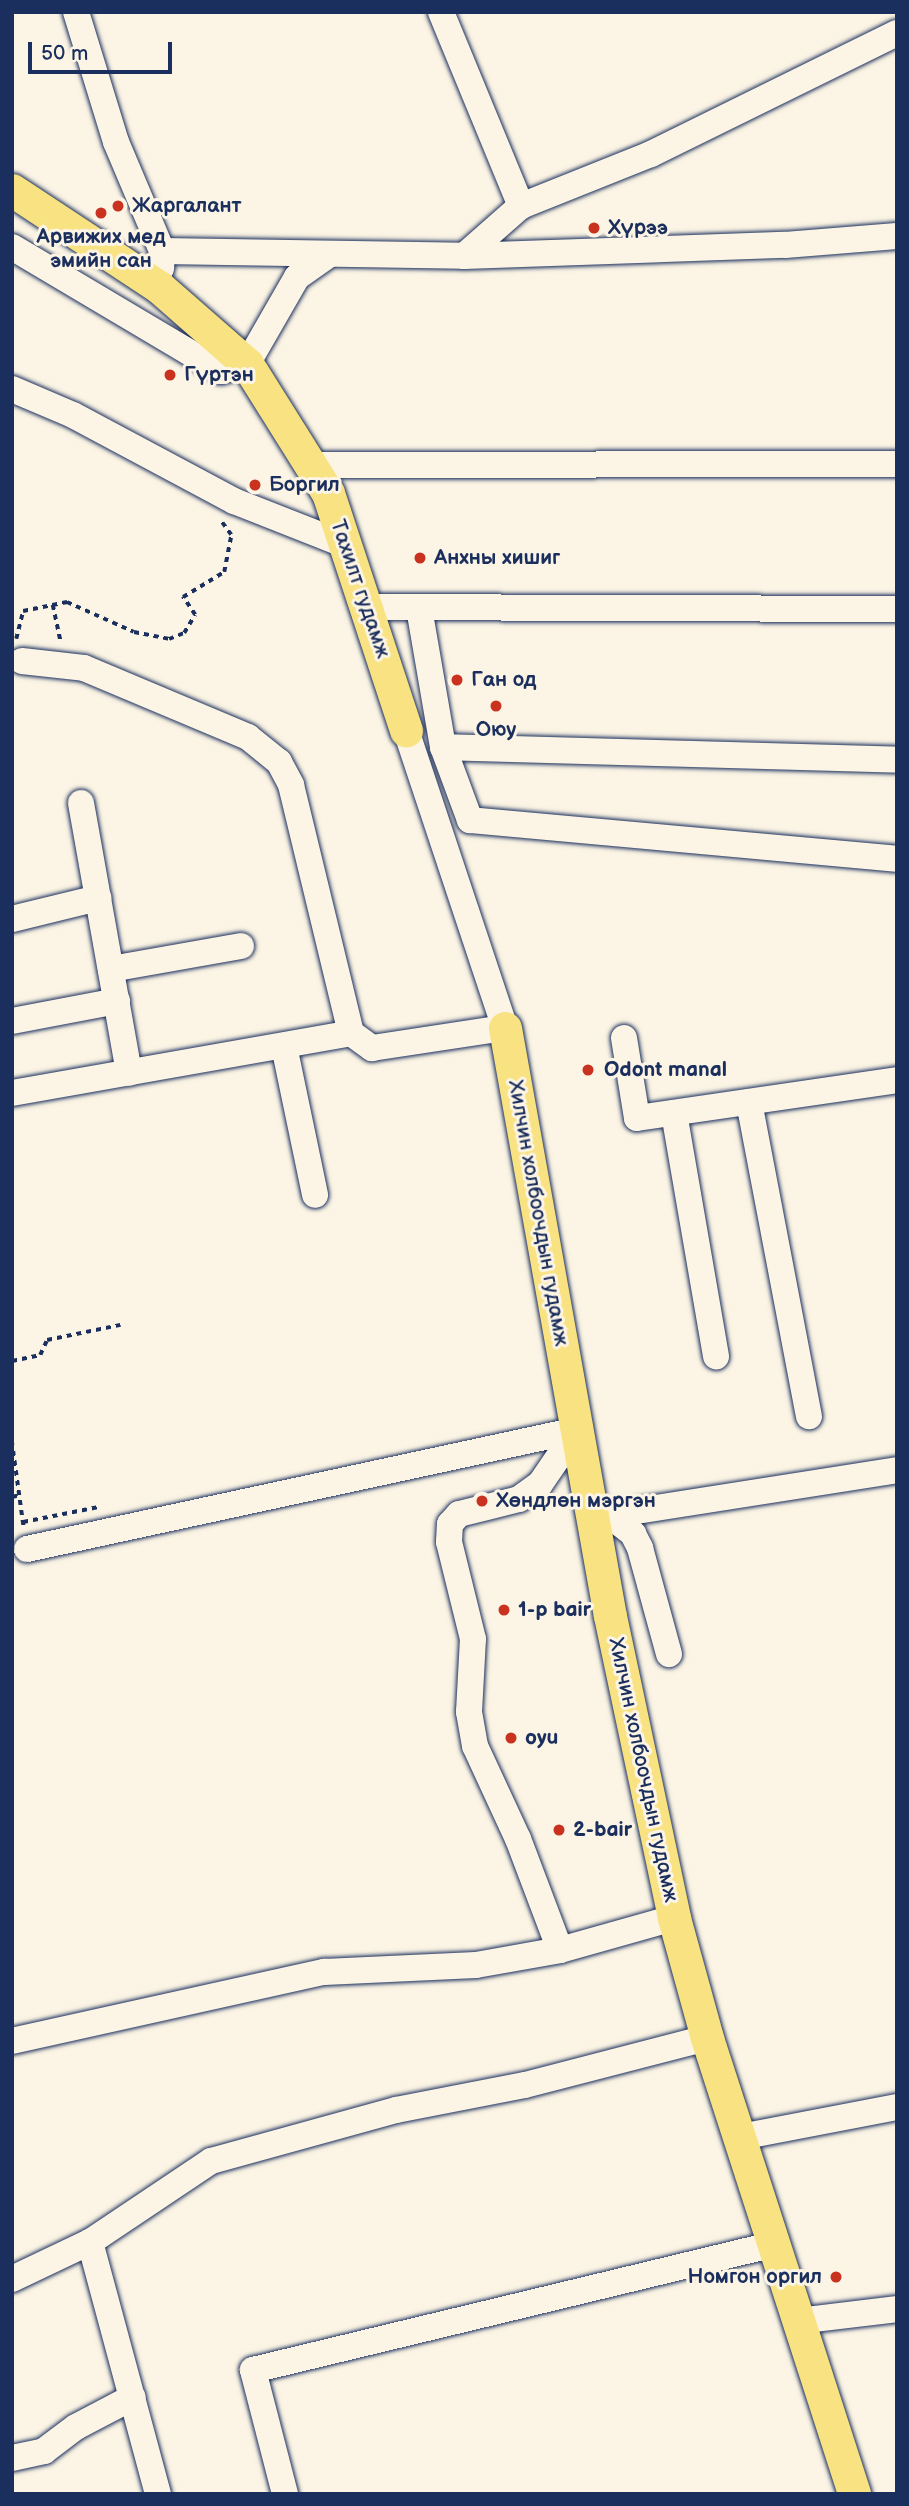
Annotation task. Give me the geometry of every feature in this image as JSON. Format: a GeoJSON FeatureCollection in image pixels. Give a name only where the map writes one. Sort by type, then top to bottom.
{"type":"FeatureCollection","features":[{"type":"Feature","properties":{"kind":"main road","name":"Тахилт гудамж"},"geometry":{"type":"LineString","coordinates":[[12,190],[159,287],[247,364],[313,465],[328,493],[407,730]]}},
{"type":"Feature","properties":{"kind":"main road","name":"Хилчин холбоочдын гудамж"},"geometry":{"type":"LineString","coordinates":[[505,1028],[577,1430],[600,1516],[674,1918],[708,2038],[854,2494]]}},
{"type":"Feature","properties":{"kind":"street"},"geometry":{"type":"LineString","coordinates":[[76,12],[116,142],[162,251],[159,287]]}},
{"type":"Feature","properties":{"kind":"street"},"geometry":{"type":"LineString","coordinates":[[441,12],[521,206]]}},
{"type":"Feature","properties":{"kind":"street"},"geometry":{"type":"LineString","coordinates":[[464,256],[521,206],[651,154],[897,33]]}},
{"type":"Feature","properties":{"kind":"street"},"geometry":{"type":"LineString","coordinates":[[162,251],[464,256],[785,245],[897,236]]}},
{"type":"Feature","properties":{"kind":"street"},"geometry":{"type":"LineString","coordinates":[[12,247],[215,369],[247,364],[297,277],[329,255]]}},
{"type":"Feature","properties":{"kind":"street"},"geometry":{"type":"LineString","coordinates":[[12,389],[73,415],[234,501],[343,544]]}},
{"type":"Feature","properties":{"kind":"street"},"geometry":{"type":"LineString","coordinates":[[313,465],[897,464]]}},
{"type":"Feature","properties":{"kind":"street"},"geometry":{"type":"LineString","coordinates":[[368,607],[897,609]]}},
{"type":"Feature","properties":{"kind":"street"},"geometry":{"type":"LineString","coordinates":[[419,608],[443,747],[471,820],[897,859]]}},
{"type":"Feature","properties":{"kind":"street"},"geometry":{"type":"LineString","coordinates":[[22,661],[84,667],[248,737],[279,762],[291,785],[351,1033],[372,1048],[505,1028]]}},
{"type":"Feature","properties":{"kind":"street","name":"Тахилт гудамж"},"geometry":{"type":"LineString","coordinates":[[407,730],[505,1028]]}},
{"type":"Feature","properties":{"kind":"street"},"geometry":{"type":"LineString","coordinates":[[443,747],[897,760]]}},
{"type":"Feature","properties":{"kind":"street"},"geometry":{"type":"LineString","coordinates":[[81,803],[130,1073]]}},
{"type":"Feature","properties":{"kind":"street"},"geometry":{"type":"LineString","coordinates":[[12,919],[98,898]]}},
{"type":"Feature","properties":{"kind":"street"},"geometry":{"type":"LineString","coordinates":[[111,970],[241,946]]}},
{"type":"Feature","properties":{"kind":"street"},"geometry":{"type":"LineString","coordinates":[[12,1021],[117,1001]]}},
{"type":"Feature","properties":{"kind":"street"},"geometry":{"type":"LineString","coordinates":[[13,1089],[130,1073],[351,1033]]}},
{"type":"Feature","properties":{"kind":"street"},"geometry":{"type":"LineString","coordinates":[[624,1038],[637,1118],[897,1080]]}},
{"type":"Feature","properties":{"kind":"street"},"geometry":{"type":"LineString","coordinates":[[284,1046],[315,1195]]}},
{"type":"Feature","properties":{"kind":"street"},"geometry":{"type":"LineString","coordinates":[[749,1102],[808,1416]]}},
{"type":"Feature","properties":{"kind":"street"},"geometry":{"type":"LineString","coordinates":[[674,1113],[716,1356]]}},
{"type":"Feature","properties":{"kind":"street"},"geometry":{"type":"LineString","coordinates":[[27,1549],[577,1430]]}},
{"type":"Feature","properties":{"kind":"street"},"geometry":{"type":"LineString","coordinates":[[560,1950],[518,1839],[475,1746],[469,1712],[473,1639],[449,1542],[450,1524],[459,1514],[519,1499],[540,1484],[577,1430]]}},
{"type":"Feature","properties":{"kind":"street"},"geometry":{"type":"LineString","coordinates":[[600,1516],[897,1470]]}},
{"type":"Feature","properties":{"kind":"street"},"geometry":{"type":"LineString","coordinates":[[600,1516],[633,1534],[669,1654]]}},
{"type":"Feature","properties":{"kind":"street"},"geometry":{"type":"LineString","coordinates":[[12,2041],[324,1972],[476,1965],[560,1950],[674,1918]]}},
{"type":"Feature","properties":{"kind":"street"},"geometry":{"type":"LineString","coordinates":[[12,2279],[90,2242],[211,2161],[396,2110],[525,2085],[708,2038]]}},
{"type":"Feature","properties":{"kind":"street"},"geometry":{"type":"LineString","coordinates":[[740,2137],[897,2107]]}},
{"type":"Feature","properties":{"kind":"street"},"geometry":{"type":"LineString","coordinates":[[90,2242],[158,2494]]}},
{"type":"Feature","properties":{"kind":"street"},"geometry":{"type":"LineString","coordinates":[[285,2494],[253,2370],[775,2244]]}},
{"type":"Feature","properties":{"kind":"street"},"geometry":{"type":"LineString","coordinates":[[797,2321],[897,2309]]}},
{"type":"Feature","properties":{"kind":"street"},"geometry":{"type":"LineString","coordinates":[[12,2458],[44,2451],[76,2427],[133,2397]]}},
{"type":"Feature","properties":{"kind":"path"},"geometry":{"type":"LineString","coordinates":[[22,661],[14,634],[23,611],[68,602],[134,632],[169,639],[184,632],[195,615],[183,597],[224,572],[231,536],[215,511]]}},
{"type":"Feature","properties":{"kind":"path"},"geometry":{"type":"LineString","coordinates":[[53,605],[66,665]]}},
{"type":"Feature","properties":{"kind":"path"},"geometry":{"type":"LineString","coordinates":[[12,1361],[40,1356],[47,1340],[120,1325]]}},
{"type":"Feature","properties":{"kind":"path"},"geometry":{"type":"LineString","coordinates":[[12,1441],[27,1549]]}},
{"type":"Feature","properties":{"kind":"path"},"geometry":{"type":"LineString","coordinates":[[12,1497],[20,1495]]}},
{"type":"Feature","properties":{"kind":"path"},"geometry":{"type":"LineString","coordinates":[[23,1521],[99,1507]]}},
{"type":"Feature","properties":{"kind":"place","name":"Жаргалант"},"geometry":{"type":"Point","coordinates":[118,206]}},
{"type":"Feature","properties":{"kind":"place","name":"Арвижих мед эмийн сан"},"geometry":{"type":"Point","coordinates":[101,213]}},
{"type":"Feature","properties":{"kind":"place","name":"Хүрээ"},"geometry":{"type":"Point","coordinates":[594,228]}},
{"type":"Feature","properties":{"kind":"place","name":"Гүртэн"},"geometry":{"type":"Point","coordinates":[170,375]}},
{"type":"Feature","properties":{"kind":"place","name":"Боргил"},"geometry":{"type":"Point","coordinates":[255,485]}},
{"type":"Feature","properties":{"kind":"place","name":"Анхны хишиг"},"geometry":{"type":"Point","coordinates":[420,558]}},
{"type":"Feature","properties":{"kind":"place","name":"Ган од"},"geometry":{"type":"Point","coordinates":[457,680]}},
{"type":"Feature","properties":{"kind":"place","name":"Оюу"},"geometry":{"type":"Point","coordinates":[496,706]}},
{"type":"Feature","properties":{"kind":"place","name":"Odont manal"},"geometry":{"type":"Point","coordinates":[588,1070]}},
{"type":"Feature","properties":{"kind":"place","name":"Хөндлөн мэргэн"},"geometry":{"type":"Point","coordinates":[482,1501]}},
{"type":"Feature","properties":{"kind":"place","name":"1-p bair"},"geometry":{"type":"Point","coordinates":[504,1610]}},
{"type":"Feature","properties":{"kind":"place","name":"oyu"},"geometry":{"type":"Point","coordinates":[511,1738]}},
{"type":"Feature","properties":{"kind":"place","name":"2-bair"},"geometry":{"type":"Point","coordinates":[559,1830]}},
{"type":"Feature","properties":{"kind":"place","name":"Номгон оргил"},"geometry":{"type":"Point","coordinates":[836,2277]}}]}
